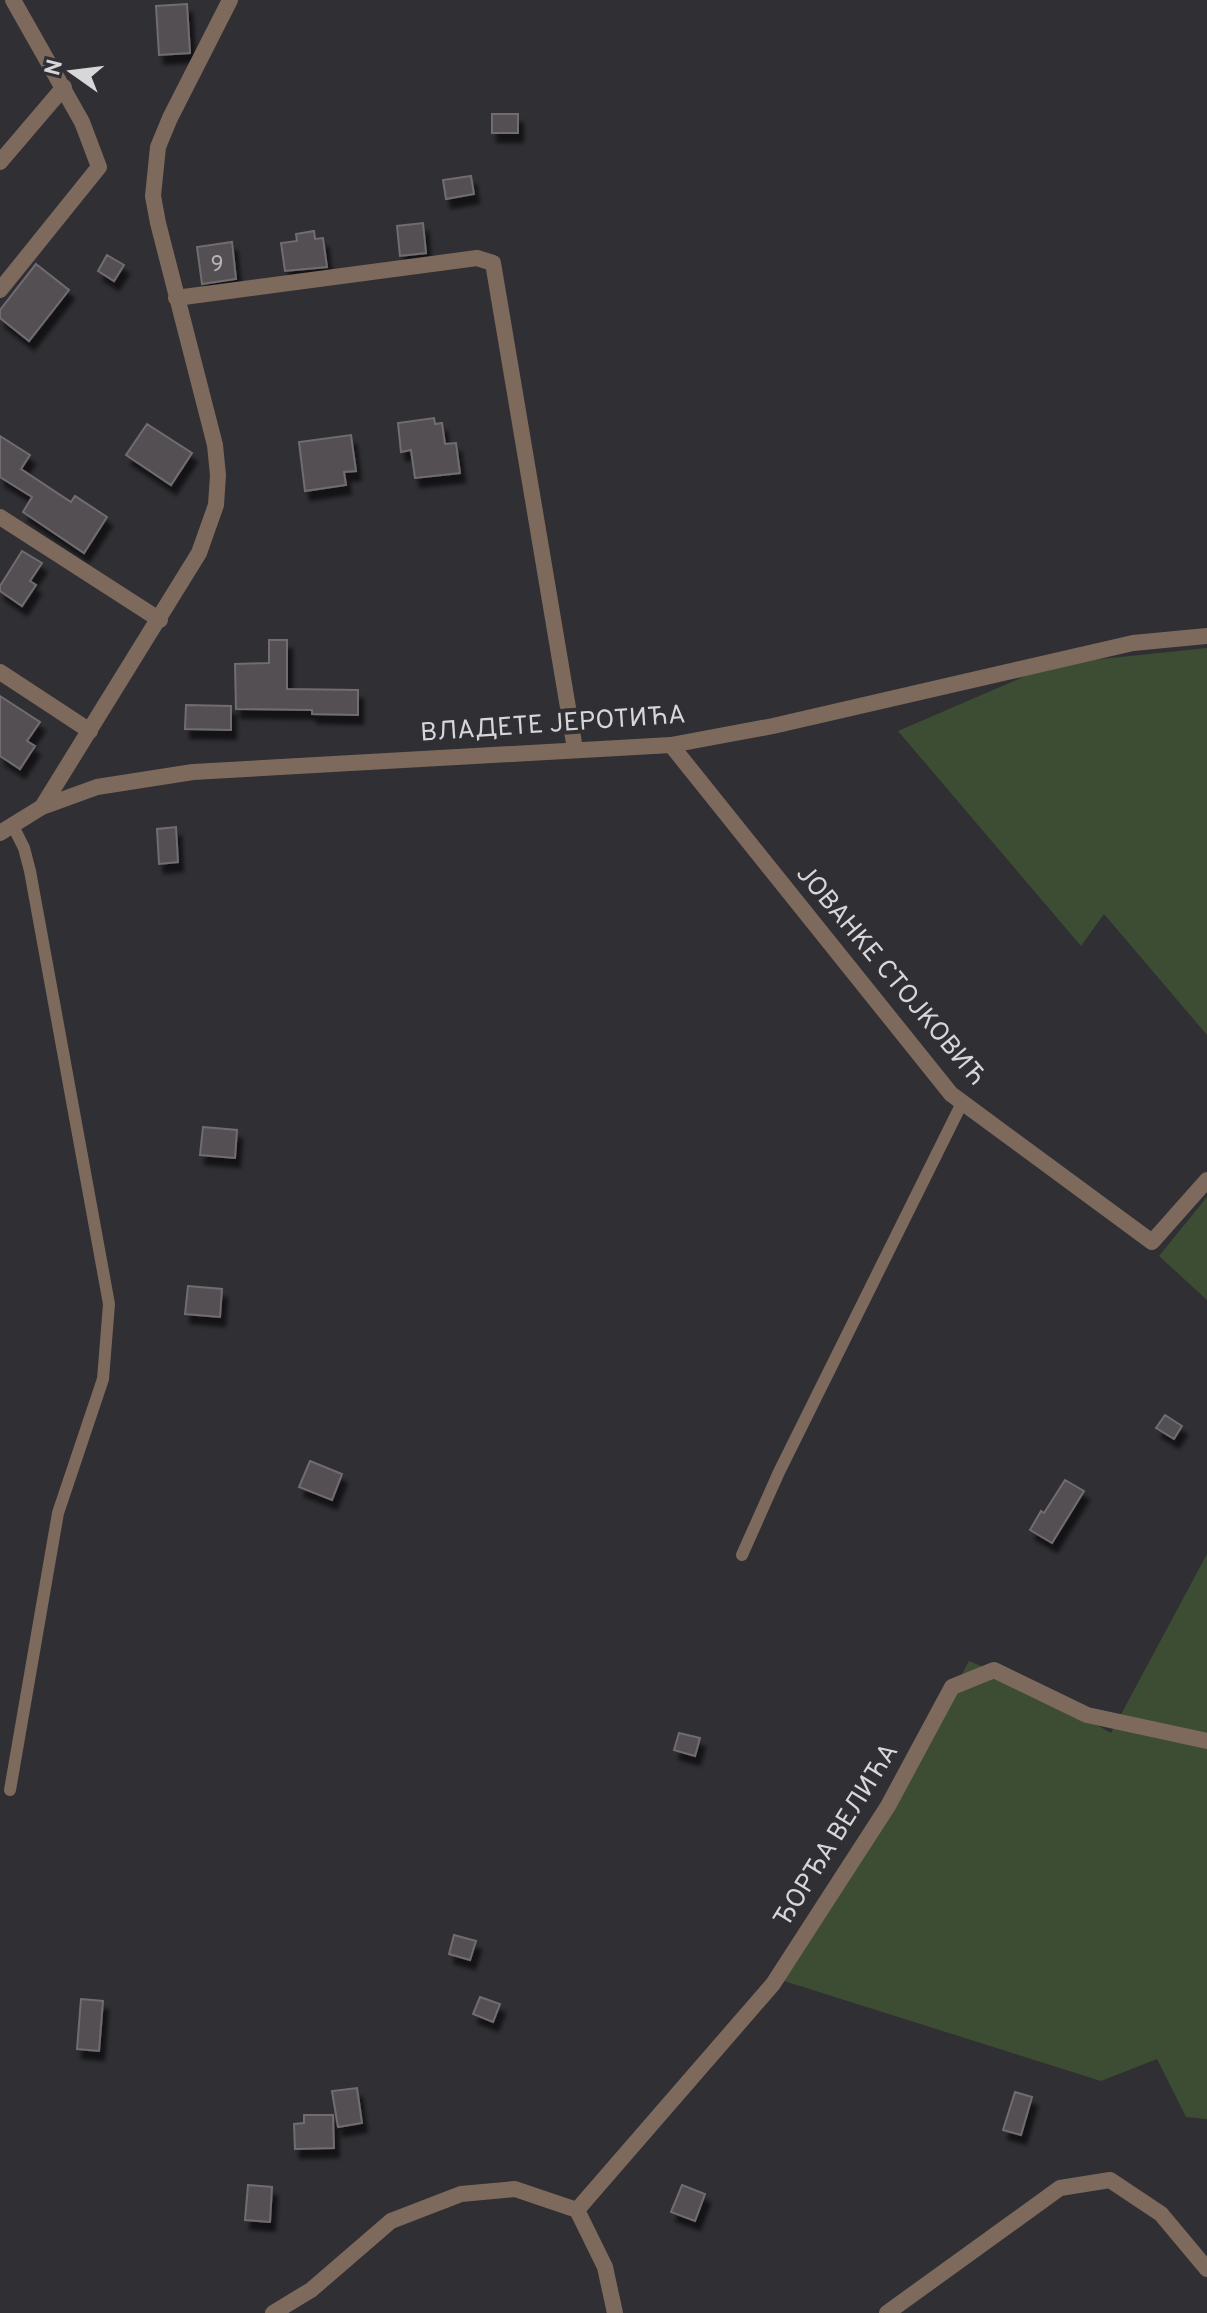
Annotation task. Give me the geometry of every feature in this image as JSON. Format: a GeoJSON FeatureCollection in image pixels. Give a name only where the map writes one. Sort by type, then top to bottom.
{"type":"FeatureCollection","features":[{"type":"Feature","properties":{"kind":"street"},"geometry":{"type":"LineString","coordinates":[[0,290],[99,167],[82,122],[64,87],[13,0]]}},
{"type":"Feature","properties":{"kind":"street"},"geometry":{"type":"LineString","coordinates":[[42,807],[199,553],[216,505],[218,475],[215,445],[153,196],[158,147],[230,0]]}},
{"type":"Feature","properties":{"kind":"street"},"geometry":{"type":"LineString","coordinates":[[0,162],[64,87]]}},
{"type":"Feature","properties":{"kind":"street"},"geometry":{"type":"LineString","coordinates":[[176,298],[477,258],[493,263],[575,749]]}},
{"type":"Feature","properties":{"kind":"street"},"geometry":{"type":"LineString","coordinates":[[0,517],[160,620]]}},
{"type":"Feature","properties":{"kind":"street","name":"ВЛАДЕТЕ ЈЕРОТИЋА"},"geometry":{"type":"LineString","coordinates":[[4,823],[97,787],[193,772],[671,745],[773,726],[1133,643],[1207,636]]}},
{"type":"Feature","properties":{"kind":"street"},"geometry":{"type":"LineString","coordinates":[[0,672],[90,731]]}},
{"type":"Feature","properties":{"kind":"street","name":"ЈОВАНКЕ СТОЈКОВИЋ"},"geometry":{"type":"LineString","coordinates":[[671,745],[951,1094],[962,1103],[1152,1242],[1207,1180]]}},
{"type":"Feature","properties":{"kind":"street","name":"ЂОРЂА ВЕЛИЋА"},"geometry":{"type":"LineString","coordinates":[[577,2210],[773,1984],[888,1806],[952,1687],[994,1670],[1087,1715],[1207,1741]]}},
{"type":"Feature","properties":{"kind":"street"},"geometry":{"type":"LineString","coordinates":[[887,2313],[1060,2188],[1110,2180],[1161,2214],[1207,2269]]}},
{"type":"Feature","properties":{"kind":"street"},"geometry":{"type":"LineString","coordinates":[[273,2313],[311,2290],[391,2221],[461,2194],[515,2189],[577,2210],[605,2267],[615,2313]]}},
{"type":"Feature","properties":{"kind":"lane"},"geometry":{"type":"LineString","coordinates":[[4,823],[24,848],[30,871],[109,1304],[103,1379],[58,1513],[10,1790]]}},
{"type":"Feature","properties":{"kind":"lane"},"geometry":{"type":"LineString","coordinates":[[742,1555],[779,1472],[962,1103]]}},
{"type":"Feature","properties":{"kind":"green space"},"geometry":{"type":"Polygon","coordinates":[[[1207,648],[1207,1035],[1104,914],[1081,946],[898,731],[1053,664],[1207,648]]]}},
{"type":"Feature","properties":{"kind":"green space"},"geometry":{"type":"Polygon","coordinates":[[[1207,1197],[1207,1300],[1159,1256],[1207,1197]]]}},
{"type":"Feature","properties":{"kind":"green space"},"geometry":{"type":"Polygon","coordinates":[[[1207,1554],[1207,2119],[1186,2117],[1157,2059],[1101,2081],[781,1980],[897,1796],[969,1661],[1030,1687],[1111,1733],[1207,1554]]]}},
{"type":"Feature","properties":{"kind":"building"},"geometry":{"type":"Polygon","coordinates":[[[187,4],[190,53],[159,55],[156,6],[187,4]]]}},
{"type":"Feature","properties":{"kind":"building"},"geometry":{"type":"Polygon","coordinates":[[[492,114],[518,114],[518,133],[492,133],[492,114]]]}},
{"type":"Feature","properties":{"kind":"building"},"geometry":{"type":"Polygon","coordinates":[[[471,176],[474,194],[446,199],[443,180],[471,176]]]}},
{"type":"Feature","properties":{"kind":"building"},"geometry":{"type":"Polygon","coordinates":[[[423,223],[426,253],[400,256],[397,226],[423,223]]]}},
{"type":"Feature","properties":{"kind":"building"},"geometry":{"type":"Polygon","coordinates":[[[314,231],[315,239],[323,238],[327,267],[285,271],[281,243],[297,241],[296,234],[314,231]]]}},
{"type":"Feature","properties":{"kind":"building"},"geometry":{"type":"Polygon","coordinates":[[[232,242],[236,279],[202,284],[197,247],[232,242]]]}},
{"type":"Feature","properties":{"kind":"building"},"geometry":{"type":"Polygon","coordinates":[[[107,255],[124,265],[114,281],[98,271],[107,255]]]}},
{"type":"Feature","properties":{"kind":"building"},"geometry":{"type":"Polygon","coordinates":[[[36,264],[69,290],[29,341],[0,318],[0,310],[36,264]]]}},
{"type":"Feature","properties":{"kind":"building"},"geometry":{"type":"Polygon","coordinates":[[[434,418],[435,424],[442,423],[445,444],[456,443],[460,473],[415,478],[411,450],[401,452],[398,423],[434,418]]]}},
{"type":"Feature","properties":{"kind":"building"},"geometry":{"type":"Polygon","coordinates":[[[147,424],[192,453],[171,485],[126,455],[147,424]]]}},
{"type":"Feature","properties":{"kind":"building"},"geometry":{"type":"Polygon","coordinates":[[[351,435],[356,471],[344,472],[346,485],[305,491],[299,442],[351,435]]]}},
{"type":"Feature","properties":{"kind":"building"},"geometry":{"type":"Polygon","coordinates":[[[0,436],[30,455],[21,469],[71,502],[75,496],[107,517],[84,553],[23,512],[32,497],[0,477],[0,436]]]}},
{"type":"Feature","properties":{"kind":"building"},"geometry":{"type":"Polygon","coordinates":[[[22,551],[42,563],[30,581],[36,585],[22,606],[0,591],[0,586],[22,551]]]}},
{"type":"Feature","properties":{"kind":"building"},"geometry":{"type":"Polygon","coordinates":[[[269,640],[287,640],[287,689],[358,690],[358,715],[312,714],[312,710],[236,709],[235,664],[269,663],[269,640]]]}},
{"type":"Feature","properties":{"kind":"building"},"geometry":{"type":"Polygon","coordinates":[[[0,696],[40,722],[27,741],[35,746],[20,769],[0,756],[0,696]]]}},
{"type":"Feature","properties":{"kind":"building"},"geometry":{"type":"Polygon","coordinates":[[[186,705],[231,706],[231,730],[185,729],[186,705]]]}},
{"type":"Feature","properties":{"kind":"building"},"geometry":{"type":"Polygon","coordinates":[[[176,827],[178,862],[159,864],[157,829],[176,827]]]}},
{"type":"Feature","properties":{"kind":"building"},"geometry":{"type":"Polygon","coordinates":[[[203,1127],[237,1130],[235,1158],[200,1155],[203,1127]]]}},
{"type":"Feature","properties":{"kind":"building"},"geometry":{"type":"Polygon","coordinates":[[[188,1286],[222,1289],[220,1317],[185,1314],[188,1286]]]}},
{"type":"Feature","properties":{"kind":"building"},"geometry":{"type":"Polygon","coordinates":[[[1165,1415],[1182,1426],[1174,1439],[1156,1428],[1165,1415]]]}},
{"type":"Feature","properties":{"kind":"building"},"geometry":{"type":"Polygon","coordinates":[[[310,1461],[342,1474],[332,1500],[299,1487],[310,1461]]]}},
{"type":"Feature","properties":{"kind":"building"},"geometry":{"type":"Polygon","coordinates":[[[1065,1480],[1084,1491],[1052,1543],[1030,1530],[1065,1480]]]}},
{"type":"Feature","properties":{"kind":"building"},"geometry":{"type":"Polygon","coordinates":[[[679,1733],[700,1738],[695,1756],[674,1750],[679,1733]]]}},
{"type":"Feature","properties":{"kind":"building"},"geometry":{"type":"Polygon","coordinates":[[[454,1935],[476,1941],[470,1960],[449,1954],[454,1935]]]}},
{"type":"Feature","properties":{"kind":"building"},"geometry":{"type":"Polygon","coordinates":[[[480,1997],[500,2004],[493,2022],[473,2014],[480,1997]]]}},
{"type":"Feature","properties":{"kind":"building"},"geometry":{"type":"Polygon","coordinates":[[[81,1999],[103,2001],[99,2051],[77,2049],[81,1999]]]}},
{"type":"Feature","properties":{"kind":"building"},"geometry":{"type":"Polygon","coordinates":[[[357,2088],[362,2123],[338,2127],[332,2091],[357,2088]]]}},
{"type":"Feature","properties":{"kind":"building"},"geometry":{"type":"Polygon","coordinates":[[[1015,2092],[1032,2097],[1021,2135],[1003,2130],[1015,2092]]]}},
{"type":"Feature","properties":{"kind":"building"},"geometry":{"type":"Polygon","coordinates":[[[304,2115],[333,2115],[334,2148],[295,2149],[294,2124],[304,2123],[304,2115]]]}},
{"type":"Feature","properties":{"kind":"building"},"geometry":{"type":"Polygon","coordinates":[[[248,2185],[272,2187],[270,2222],[245,2220],[248,2185]]]}},
{"type":"Feature","properties":{"kind":"building"},"geometry":{"type":"Polygon","coordinates":[[[682,2185],[705,2194],[695,2221],[671,2212],[682,2185]]]}}]}
